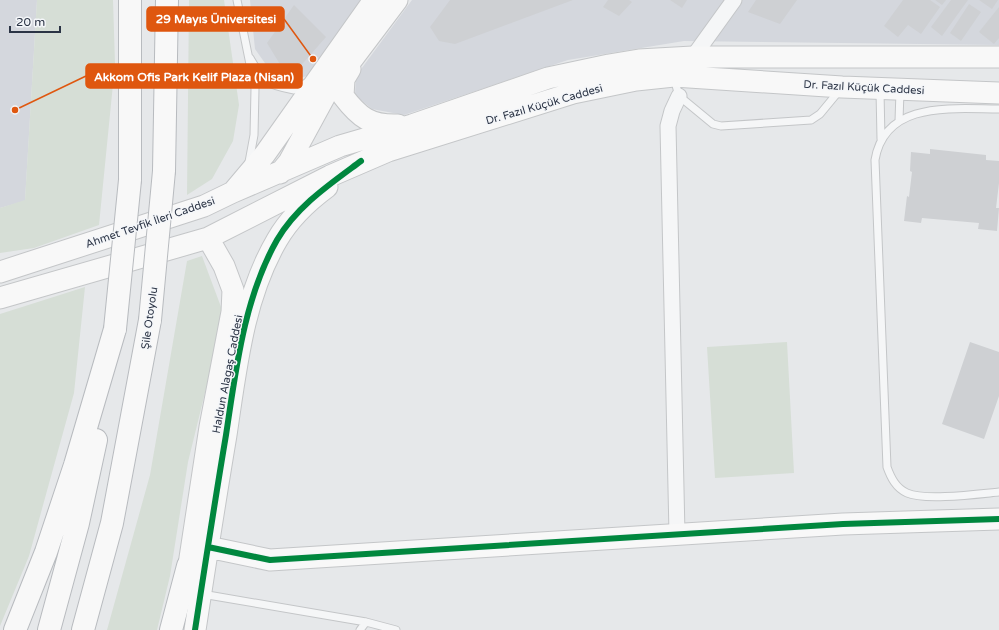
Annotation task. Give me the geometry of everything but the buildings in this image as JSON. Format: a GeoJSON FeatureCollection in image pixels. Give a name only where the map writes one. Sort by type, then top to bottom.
{"type":"FeatureCollection","features":[{"type":"Feature","properties":{"kind":"highway"},"geometry":{"type":"LineString","coordinates":[[49,630],[78,523],[99,425],[115,329],[130,180],[130,0]]}},
{"type":"Feature","properties":{"kind":"highway","name":"Şile Otoyolu"},"geometry":{"type":"LineString","coordinates":[[83,630],[112,523],[150,320],[164,171],[167,0]]}},
{"type":"Feature","properties":{"kind":"highway"},"geometry":{"type":"LineString","coordinates":[[15,630],[46,552],[70,480],[115,329]]}},
{"type":"Feature","properties":{"kind":"highway"},"geometry":{"type":"LineString","coordinates":[[171,630],[188,566]]}},
{"type":"Feature","properties":{"kind":"street","name":"Ahmet Tevfik İleri Caddesi"},"geometry":{"type":"LineString","coordinates":[[0,272],[204,206],[232,192],[265,154],[374,0]]}},
{"type":"Feature","properties":{"kind":"street"},"geometry":{"type":"LineString","coordinates":[[0,298],[208,238],[246,210],[270,188],[289,162],[326,94],[340,72],[369,38],[397,0]]}},
{"type":"Feature","properties":{"kind":"street"},"geometry":{"type":"LineString","coordinates":[[693,57],[734,0]]}},
{"type":"Feature","properties":{"kind":"street"},"geometry":{"type":"LineString","coordinates":[[369,38],[344,79],[342,96],[354,111],[371,122],[390,125],[412,125]]}},
{"type":"Feature","properties":{"kind":"street","name":"Dr. Fazıl Küçük Caddesi"},"geometry":{"type":"LineString","coordinates":[[232,192],[340,146],[412,125],[548,78],[571,72],[639,60],[693,57],[999,57]]}},
{"type":"Feature","properties":{"kind":"street","name":"Dr. Fazıl Küçük Caddesi"},"geometry":{"type":"LineString","coordinates":[[208,238],[361,162],[388,151],[573,93],[636,80],[674,76],[842,87],[999,93]]}},
{"type":"Feature","properties":{"kind":"street"},"geometry":{"type":"LineString","coordinates":[[677,534],[668,126],[672,111],[679,96]]}},
{"type":"Feature","properties":{"kind":"street","name":"Haldun Alagaş Caddesi"},"geometry":{"type":"LineString","coordinates":[[195,630],[235,375],[250,307],[261,272],[278,239],[308,201],[361,162]]}},
{"type":"Feature","properties":{"kind":"street","name":"Haldun Alagaş Caddesi"},"geometry":{"type":"LineString","coordinates":[[178,630],[210,427],[232,312],[233,290],[224,266],[208,238]]}},
{"type":"Feature","properties":{"kind":"street"},"geometry":{"type":"LineString","coordinates":[[208,547],[270,560],[843,524],[999,519]]}},
{"type":"Feature","properties":{"kind":"lane"},"geometry":{"type":"LineString","coordinates":[[232,192],[251,158],[254,135],[254,90],[237,0]]}},
{"type":"Feature","properties":{"kind":"lane"},"geometry":{"type":"LineString","coordinates":[[247,53],[263,80],[275,87],[294,90],[320,75]]}},
{"type":"Feature","properties":{"kind":"lane"},"geometry":{"type":"LineString","coordinates":[[674,76],[679,96],[713,124],[721,126],[810,120],[820,114],[842,87]]}},
{"type":"Feature","properties":{"kind":"lane"},"geometry":{"type":"LineString","coordinates":[[890,89],[900,121]]}},
{"type":"Feature","properties":{"kind":"lane"},"geometry":{"type":"LineString","coordinates":[[890,89],[880,139],[874,160],[889,472],[895,483],[901,489],[916,496],[999,492]]}},
{"type":"Feature","properties":{"kind":"lane"},"geometry":{"type":"LineString","coordinates":[[880,139],[892,126],[912,116],[936,110],[999,109]]}},
{"type":"Feature","properties":{"kind":"lane"},"geometry":{"type":"LineString","coordinates":[[201,594],[366,622],[396,630]]}},
{"type":"Feature","properties":{"kind":"lane"},"geometry":{"type":"LineString","coordinates":[[360,630],[366,622]]}},
{"type":"Feature","properties":{"kind":"shaded area"},"geometry":{"type":"Polygon","coordinates":[[[0,0],[37,0],[25,201],[0,208],[0,0]]]}},
{"type":"Feature","properties":{"kind":"shaded area"},"geometry":{"type":"Polygon","coordinates":[[[37,0],[113,0],[115,64],[99,225],[34,248],[0,253],[0,208],[25,200],[37,0]]]}},
{"type":"Feature","properties":{"kind":"shaded area"},"geometry":{"type":"Polygon","coordinates":[[[189,0],[224,0],[239,105],[233,141],[212,179],[187,195],[189,0]]]}},
{"type":"Feature","properties":{"kind":"shaded area"},"geometry":{"type":"Polygon","coordinates":[[[250,0],[364,0],[311,75],[279,83],[255,49],[250,0]]]}},
{"type":"Feature","properties":{"kind":"shaded area"},"geometry":{"type":"Polygon","coordinates":[[[412,0],[999,0],[999,45],[684,41],[568,60],[404,115],[372,109],[355,95],[356,76],[412,0]]]}},
{"type":"Feature","properties":{"kind":"shaded area"},"geometry":{"type":"Polygon","coordinates":[[[202,256],[224,315],[188,462],[170,576],[157,630],[107,630],[150,475],[187,261],[202,256]]]}},
{"type":"Feature","properties":{"kind":"shaded area"},"geometry":{"type":"Polygon","coordinates":[[[85,287],[74,393],[29,556],[0,626],[0,314],[85,287]]]}},
{"type":"Feature","properties":{"kind":"shaded area"},"geometry":{"type":"Polygon","coordinates":[[[787,342],[794,473],[715,478],[707,347],[787,342]]]}},
{"type":"Feature","properties":{"kind":"cycle path"},"geometry":{"type":"LineString","coordinates":[[195,630],[238,360],[249,310],[257,286],[266,262],[277,240],[294,217],[315,196],[361,161]]}},
{"type":"Feature","properties":{"kind":"cycle path"},"geometry":{"type":"LineString","coordinates":[[208,547],[270,560],[843,524],[999,519]]}},
{"type":"Feature","properties":{"kind":"place","name":"29 Mayıs Üniversitesi"},"geometry":{"type":"Point","coordinates":[313,59]}},
{"type":"Feature","properties":{"kind":"place","name":"Akkom Ofis Park Kelif Plaza (Nisan)"},"geometry":{"type":"Point","coordinates":[15,110]}}]}
